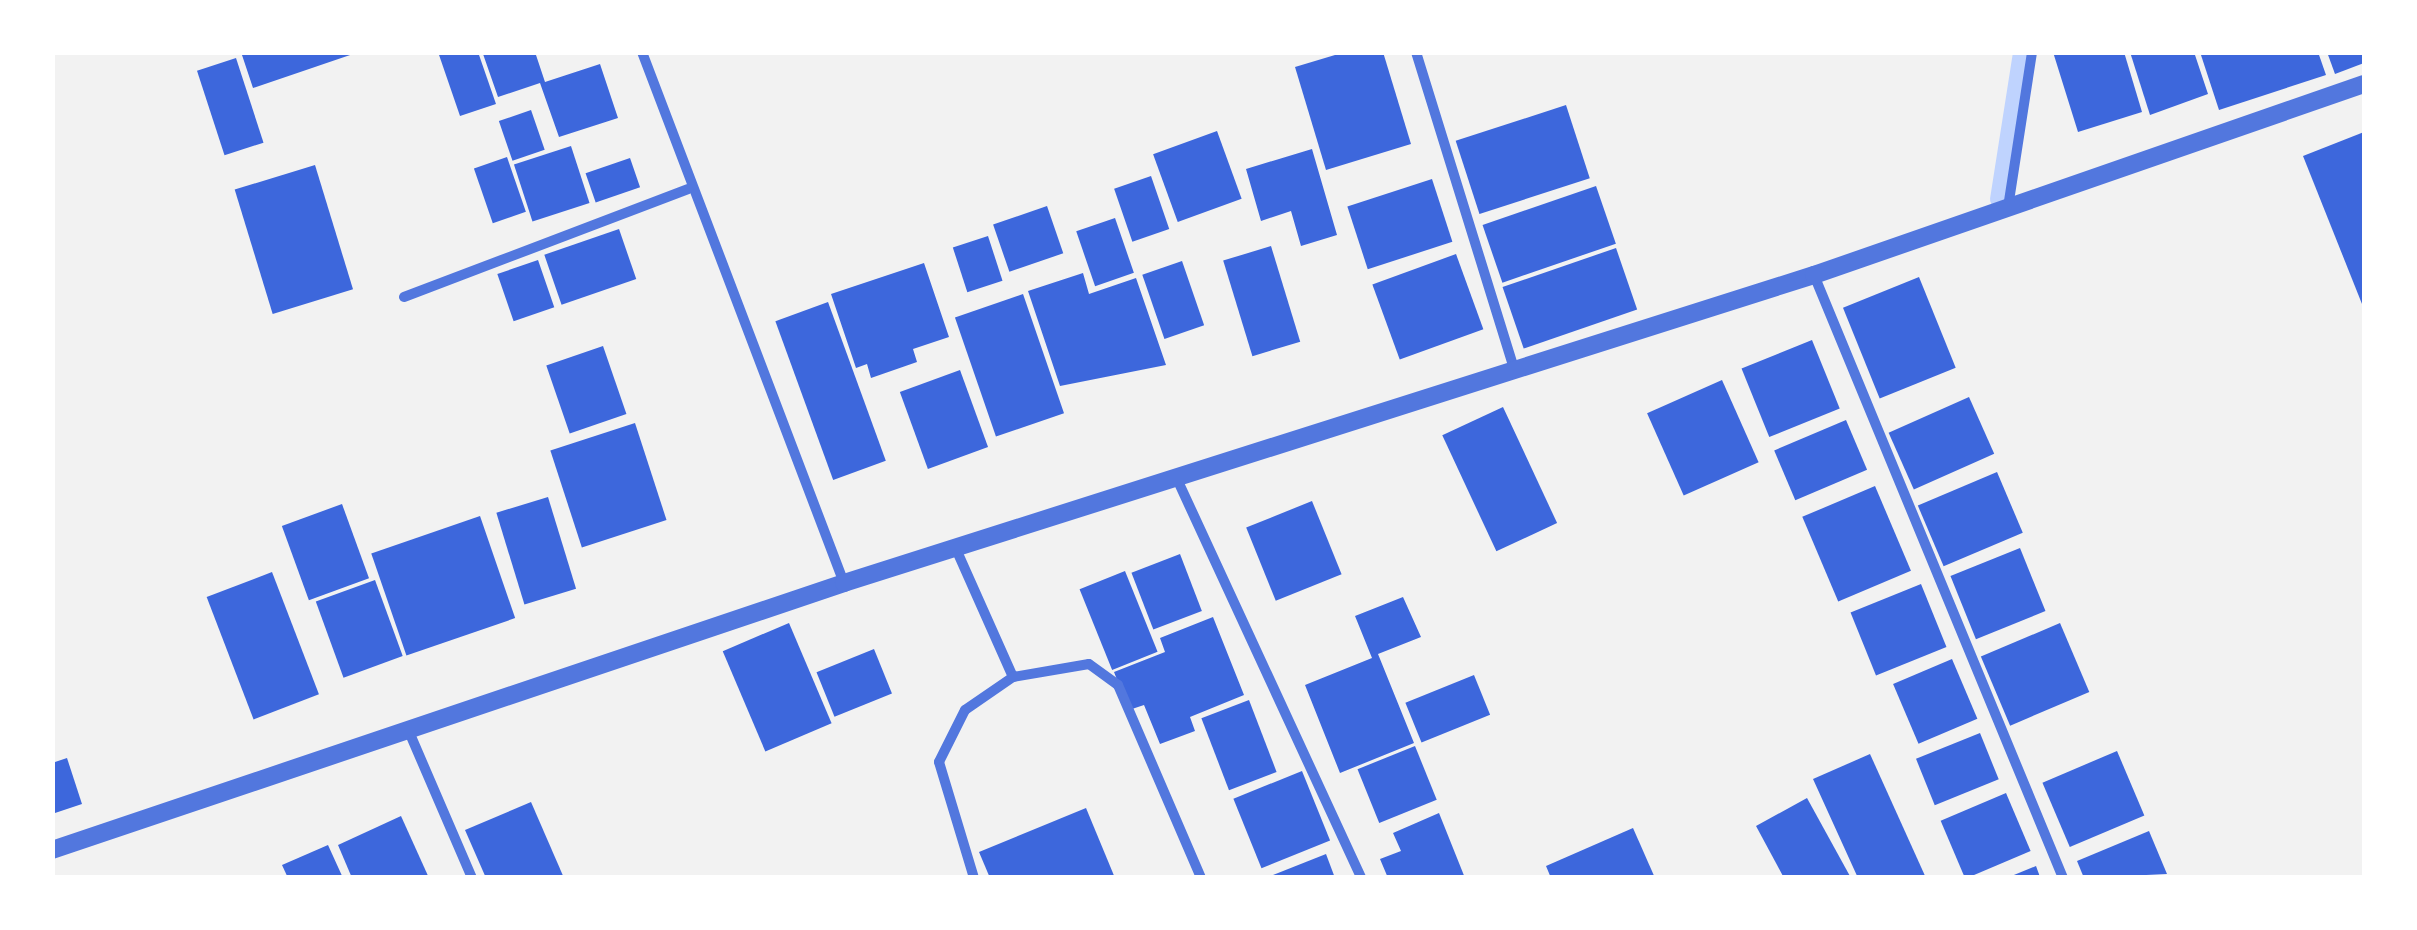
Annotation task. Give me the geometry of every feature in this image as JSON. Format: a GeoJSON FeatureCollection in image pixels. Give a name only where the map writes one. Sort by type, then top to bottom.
{"type":"FeatureCollection","features":[{"type":"Feature","properties":{"kind":"street"},"geometry":{"type":"LineString","coordinates":[[642,52],[688,190],[844,583]]}},
{"type":"Feature","properties":{"kind":"street"},"geometry":{"type":"LineString","coordinates":[[1416,52],[1515,372]]}},
{"type":"Feature","properties":{"kind":"street"},"geometry":{"type":"LineString","coordinates":[[2009,201],[2032,52]]}},
{"type":"Feature","properties":{"kind":"street"},"geometry":{"type":"LineString","coordinates":[[52,850],[407,726],[844,583],[1814,275],[2009,201],[2364,84]]}},
{"type":"Feature","properties":{"kind":"street"},"geometry":{"type":"LineString","coordinates":[[404,297],[688,190]]}},
{"type":"Feature","properties":{"kind":"street"},"geometry":{"type":"LineString","coordinates":[[1814,275],[2063,878]]}},
{"type":"Feature","properties":{"kind":"street"},"geometry":{"type":"LineString","coordinates":[[1176,478],[1361,878]]}},
{"type":"Feature","properties":{"kind":"street"},"geometry":{"type":"LineString","coordinates":[[956,549],[1013,678]]}},
{"type":"Feature","properties":{"kind":"street"},"geometry":{"type":"LineString","coordinates":[[974,878],[939,762],[965,710],[1013,678],[1089,664],[1118,686],[1201,878]]}},
{"type":"Feature","properties":{"kind":"street"},"geometry":{"type":"LineString","coordinates":[[407,726],[472,878]]}},
{"type":"Feature","properties":{"kind":"building"},"geometry":{"type":"Polygon","coordinates":[[[241,52],[356,52],[356,53],[253,88],[241,52]]]}},
{"type":"Feature","properties":{"kind":"building"},"geometry":{"type":"Polygon","coordinates":[[[438,52],[478,52],[496,104],[460,116],[438,52]]]}},
{"type":"Feature","properties":{"kind":"building"},"geometry":{"type":"Polygon","coordinates":[[[535,52],[545,82],[600,64],[618,118],[559,137],[540,83],[498,97],[483,54],[535,52]]]}},
{"type":"Feature","properties":{"kind":"building"},"geometry":{"type":"Polygon","coordinates":[[[1345,52],[1383,52],[1411,144],[1326,170],[1295,67],[1345,52]]]}},
{"type":"Feature","properties":{"kind":"building"},"geometry":{"type":"Polygon","coordinates":[[[2053,52],[2124,52],[2142,112],[2078,132],[2053,52]]]}},
{"type":"Feature","properties":{"kind":"building"},"geometry":{"type":"Polygon","coordinates":[[[2130,52],[2194,52],[2208,94],[2150,115],[2130,52]]]}},
{"type":"Feature","properties":{"kind":"building"},"geometry":{"type":"Polygon","coordinates":[[[2200,52],[2318,52],[2326,75],[2219,110],[2200,52]]]}},
{"type":"Feature","properties":{"kind":"building"},"geometry":{"type":"Polygon","coordinates":[[[2327,52],[2364,52],[2364,63],[2335,74],[2327,52]]]}},
{"type":"Feature","properties":{"kind":"building"},"geometry":{"type":"Polygon","coordinates":[[[236,58],[264,143],[225,155],[197,71],[236,58]]]}},
{"type":"Feature","properties":{"kind":"building"},"geometry":{"type":"Polygon","coordinates":[[[1566,105],[1590,178],[1479,214],[1456,141],[1566,105]]]}},
{"type":"Feature","properties":{"kind":"building"},"geometry":{"type":"Polygon","coordinates":[[[531,110],[545,150],[513,161],[499,121],[531,110]]]}},
{"type":"Feature","properties":{"kind":"building"},"geometry":{"type":"Polygon","coordinates":[[[1217,131],[1242,199],[1178,222],[1153,154],[1217,131]]]}},
{"type":"Feature","properties":{"kind":"building"},"geometry":{"type":"Polygon","coordinates":[[[2364,132],[2364,309],[2303,156],[2364,132]]]}},
{"type":"Feature","properties":{"kind":"building"},"geometry":{"type":"Polygon","coordinates":[[[571,146],[590,203],[532,222],[514,165],[571,146]]]}},
{"type":"Feature","properties":{"kind":"building"},"geometry":{"type":"Polygon","coordinates":[[[1312,149],[1337,235],[1301,246],[1291,211],[1261,221],[1246,169],[1312,149]]]}},
{"type":"Feature","properties":{"kind":"building"},"geometry":{"type":"Polygon","coordinates":[[[507,157],[526,212],[493,223],[474,168],[507,157]]]}},
{"type":"Feature","properties":{"kind":"building"},"geometry":{"type":"Polygon","coordinates":[[[630,158],[640,187],[596,203],[586,173],[630,158]]]}},
{"type":"Feature","properties":{"kind":"building"},"geometry":{"type":"Polygon","coordinates":[[[315,165],[353,289],[273,314],[235,190],[315,165]]]}},
{"type":"Feature","properties":{"kind":"building"},"geometry":{"type":"Polygon","coordinates":[[[1151,176],[1169,229],[1132,242],[1114,189],[1151,176]]]}},
{"type":"Feature","properties":{"kind":"building"},"geometry":{"type":"Polygon","coordinates":[[[1432,179],[1452,242],[1368,269],[1347,207],[1432,179]]]}},
{"type":"Feature","properties":{"kind":"building"},"geometry":{"type":"Polygon","coordinates":[[[1596,186],[1616,244],[1502,283],[1483,225],[1596,186]]]}},
{"type":"Feature","properties":{"kind":"building"},"geometry":{"type":"Polygon","coordinates":[[[1047,206],[1063,253],[1009,272],[993,225],[1047,206]]]}},
{"type":"Feature","properties":{"kind":"building"},"geometry":{"type":"Polygon","coordinates":[[[1115,218],[1134,273],[1095,286],[1076,231],[1115,218]]]}},
{"type":"Feature","properties":{"kind":"building"},"geometry":{"type":"Polygon","coordinates":[[[619,229],[636,279],[562,305],[544,255],[619,229]]]}},
{"type":"Feature","properties":{"kind":"building"},"geometry":{"type":"Polygon","coordinates":[[[988,236],[1003,281],[967,292],[953,247],[988,236]]]}},
{"type":"Feature","properties":{"kind":"building"},"geometry":{"type":"Polygon","coordinates":[[[1271,246],[1300,342],[1252,356],[1223,261],[1271,246]]]}},
{"type":"Feature","properties":{"kind":"building"},"geometry":{"type":"Polygon","coordinates":[[[1616,248],[1637,309],[1524,349],[1503,287],[1616,248]]]}},
{"type":"Feature","properties":{"kind":"building"},"geometry":{"type":"Polygon","coordinates":[[[1456,254],[1483,329],[1400,360],[1372,284],[1456,254]]]}},
{"type":"Feature","properties":{"kind":"building"},"geometry":{"type":"Polygon","coordinates":[[[538,260],[554,307],[514,321],[497,274],[538,260]]]}},
{"type":"Feature","properties":{"kind":"building"},"geometry":{"type":"Polygon","coordinates":[[[1182,261],[1204,325],[1164,339],[1142,275],[1182,261]]]}},
{"type":"Feature","properties":{"kind":"building"},"geometry":{"type":"Polygon","coordinates":[[[924,263],[949,337],[913,349],[917,362],[871,378],[867,364],[856,368],[831,294],[924,263]]]}},
{"type":"Feature","properties":{"kind":"building"},"geometry":{"type":"Polygon","coordinates":[[[1083,273],[1089,294],[1136,278],[1166,365],[1060,386],[1028,291],[1083,273]]]}},
{"type":"Feature","properties":{"kind":"building"},"geometry":{"type":"Polygon","coordinates":[[[1919,277],[1956,368],[1880,399],[1843,308],[1919,277]]]}},
{"type":"Feature","properties":{"kind":"building"},"geometry":{"type":"Polygon","coordinates":[[[1023,294],[1064,413],[996,437],[955,317],[1023,294]]]}},
{"type":"Feature","properties":{"kind":"building"},"geometry":{"type":"Polygon","coordinates":[[[828,302],[886,461],[833,480],[775,321],[828,302]]]}},
{"type":"Feature","properties":{"kind":"building"},"geometry":{"type":"Polygon","coordinates":[[[1812,340],[1840,409],[1769,437],[1742,368],[1812,340]]]}},
{"type":"Feature","properties":{"kind":"building"},"geometry":{"type":"Polygon","coordinates":[[[603,346],[626,414],[570,434],[546,366],[603,346]]]}},
{"type":"Feature","properties":{"kind":"building"},"geometry":{"type":"Polygon","coordinates":[[[960,370],[988,447],[928,469],[900,392],[960,370]]]}},
{"type":"Feature","properties":{"kind":"building"},"geometry":{"type":"Polygon","coordinates":[[[1722,380],[1759,462],[1684,496],[1647,413],[1722,380]]]}},
{"type":"Feature","properties":{"kind":"building"},"geometry":{"type":"Polygon","coordinates":[[[1969,397],[1994,454],[1914,489],[1889,433],[1969,397]]]}},
{"type":"Feature","properties":{"kind":"building"},"geometry":{"type":"Polygon","coordinates":[[[1503,407],[1557,523],[1496,551],[1442,435],[1503,407]]]}},
{"type":"Feature","properties":{"kind":"building"},"geometry":{"type":"Polygon","coordinates":[[[1846,420],[1867,470],[1795,500],[1774,450],[1846,420]]]}},
{"type":"Feature","properties":{"kind":"building"},"geometry":{"type":"Polygon","coordinates":[[[635,423],[667,520],[582,548],[550,451],[635,423]]]}},
{"type":"Feature","properties":{"kind":"building"},"geometry":{"type":"Polygon","coordinates":[[[1997,472],[2023,533],[1944,566],[1918,506],[1997,472]]]}},
{"type":"Feature","properties":{"kind":"building"},"geometry":{"type":"Polygon","coordinates":[[[1875,486],[1911,571],[1838,602],[1802,517],[1875,486]]]}},
{"type":"Feature","properties":{"kind":"building"},"geometry":{"type":"Polygon","coordinates":[[[548,497],[576,589],[524,605],[496,513],[548,497]]]}},
{"type":"Feature","properties":{"kind":"building"},"geometry":{"type":"Polygon","coordinates":[[[1312,501],[1342,574],[1276,601],[1246,528],[1312,501]]]}},
{"type":"Feature","properties":{"kind":"building"},"geometry":{"type":"Polygon","coordinates":[[[342,504],[369,578],[309,600],[282,526],[342,504]]]}},
{"type":"Feature","properties":{"kind":"building"},"geometry":{"type":"Polygon","coordinates":[[[480,516],[515,618],[406,656],[371,553],[480,516]]]}},
{"type":"Feature","properties":{"kind":"building"},"geometry":{"type":"Polygon","coordinates":[[[2020,548],[2045,611],[1976,639],[1950,576],[2020,548]]]}},
{"type":"Feature","properties":{"kind":"building"},"geometry":{"type":"Polygon","coordinates":[[[1180,554],[1202,611],[1153,630],[1131,573],[1180,554]]]}},
{"type":"Feature","properties":{"kind":"building"},"geometry":{"type":"Polygon","coordinates":[[[1125,571],[1158,652],[1112,670],[1080,589],[1125,571]]]}},
{"type":"Feature","properties":{"kind":"building"},"geometry":{"type":"Polygon","coordinates":[[[272,572],[319,694],[254,719],[207,597],[272,572]]]}},
{"type":"Feature","properties":{"kind":"building"},"geometry":{"type":"Polygon","coordinates":[[[375,580],[403,656],[344,678],[316,602],[375,580]]]}},
{"type":"Feature","properties":{"kind":"building"},"geometry":{"type":"Polygon","coordinates":[[[1921,584],[1946,647],[1876,676],[1851,612],[1921,584]]]}},
{"type":"Feature","properties":{"kind":"building"},"geometry":{"type":"Polygon","coordinates":[[[1403,597],[1421,637],[1378,654],[1414,743],[1340,773],[1305,685],[1372,658],[1355,616],[1403,597]]]}},
{"type":"Feature","properties":{"kind":"building"},"geometry":{"type":"Polygon","coordinates":[[[1213,617],[1244,695],[1190,717],[1195,731],[1160,744],[1144,705],[1129,710],[1114,672],[1165,652],[1160,638],[1213,617]]]}},
{"type":"Feature","properties":{"kind":"building"},"geometry":{"type":"Polygon","coordinates":[[[789,623],[832,723],[765,751],[723,651],[789,623]]]}},
{"type":"Feature","properties":{"kind":"building"},"geometry":{"type":"Polygon","coordinates":[[[2060,623],[2089,692],[2010,726],[1981,657],[2060,623]]]}},
{"type":"Feature","properties":{"kind":"building"},"geometry":{"type":"Polygon","coordinates":[[[874,649],[892,694],[834,717],[817,672],[874,649]]]}},
{"type":"Feature","properties":{"kind":"building"},"geometry":{"type":"Polygon","coordinates":[[[1952,659],[1977,719],[1918,744],[1893,684],[1952,659]]]}},
{"type":"Feature","properties":{"kind":"building"},"geometry":{"type":"Polygon","coordinates":[[[1474,675],[1490,715],[1421,743],[1405,703],[1474,675]]]}},
{"type":"Feature","properties":{"kind":"building"},"geometry":{"type":"Polygon","coordinates":[[[1249,700],[1277,772],[1229,790],[1201,718],[1249,700]]]}},
{"type":"Feature","properties":{"kind":"building"},"geometry":{"type":"Polygon","coordinates":[[[1980,733],[1999,779],[1935,805],[1916,759],[1980,733]]]}},
{"type":"Feature","properties":{"kind":"building"},"geometry":{"type":"Polygon","coordinates":[[[1415,746],[1437,800],[1379,823],[1358,769],[1415,746]]]}},
{"type":"Feature","properties":{"kind":"building"},"geometry":{"type":"Polygon","coordinates":[[[2117,751],[2144,815],[2070,847],[2042,783],[2117,751]]]}},
{"type":"Feature","properties":{"kind":"building"},"geometry":{"type":"Polygon","coordinates":[[[1870,754],[1926,878],[1858,878],[1813,779],[1870,754]]]}},
{"type":"Feature","properties":{"kind":"building"},"geometry":{"type":"Polygon","coordinates":[[[67,758],[82,804],[52,814],[52,763],[67,758]]]}},
{"type":"Feature","properties":{"kind":"building"},"geometry":{"type":"Polygon","coordinates":[[[1302,771],[1330,841],[1261,868],[1233,799],[1302,771]]]}},
{"type":"Feature","properties":{"kind":"building"},"geometry":{"type":"Polygon","coordinates":[[[2006,793],[2031,851],[1965,878],[1941,821],[2006,793]]]}},
{"type":"Feature","properties":{"kind":"building"},"geometry":{"type":"Polygon","coordinates":[[[1807,798],[1851,878],[1784,878],[1756,826],[1807,798]]]}},
{"type":"Feature","properties":{"kind":"building"},"geometry":{"type":"Polygon","coordinates":[[[531,802],[564,878],[486,878],[465,830],[531,802]]]}},
{"type":"Feature","properties":{"kind":"building"},"geometry":{"type":"Polygon","coordinates":[[[1086,808],[1115,878],[990,878],[979,852],[1086,808]]]}},
{"type":"Feature","properties":{"kind":"building"},"geometry":{"type":"Polygon","coordinates":[[[1439,813],[1465,878],[1388,878],[1380,859],[1401,851],[1393,833],[1439,813]]]}},
{"type":"Feature","properties":{"kind":"building"},"geometry":{"type":"Polygon","coordinates":[[[401,816],[429,878],[352,878],[338,845],[401,816]]]}},
{"type":"Feature","properties":{"kind":"building"},"geometry":{"type":"Polygon","coordinates":[[[1633,828],[1655,878],[1551,878],[1546,866],[1633,828]]]}},
{"type":"Feature","properties":{"kind":"building"},"geometry":{"type":"Polygon","coordinates":[[[2149,831],[2167,874],[2084,878],[2077,861],[2149,831]]]}},
{"type":"Feature","properties":{"kind":"building"},"geometry":{"type":"Polygon","coordinates":[[[328,845],[343,878],[288,878],[282,865],[328,845]]]}},
{"type":"Feature","properties":{"kind":"building"},"geometry":{"type":"Polygon","coordinates":[[[1326,854],[1335,878],[1274,878],[1273,875],[1326,854]]]}},
{"type":"Feature","properties":{"kind":"building"},"geometry":{"type":"Polygon","coordinates":[[[2036,866],[2040,877],[2009,877],[2036,866]]]}},
{"type":"Feature","properties":{"kind":"waterway"},"geometry":{"type":"LineString","coordinates":[[1997,199],[2020,52]]}}]}
